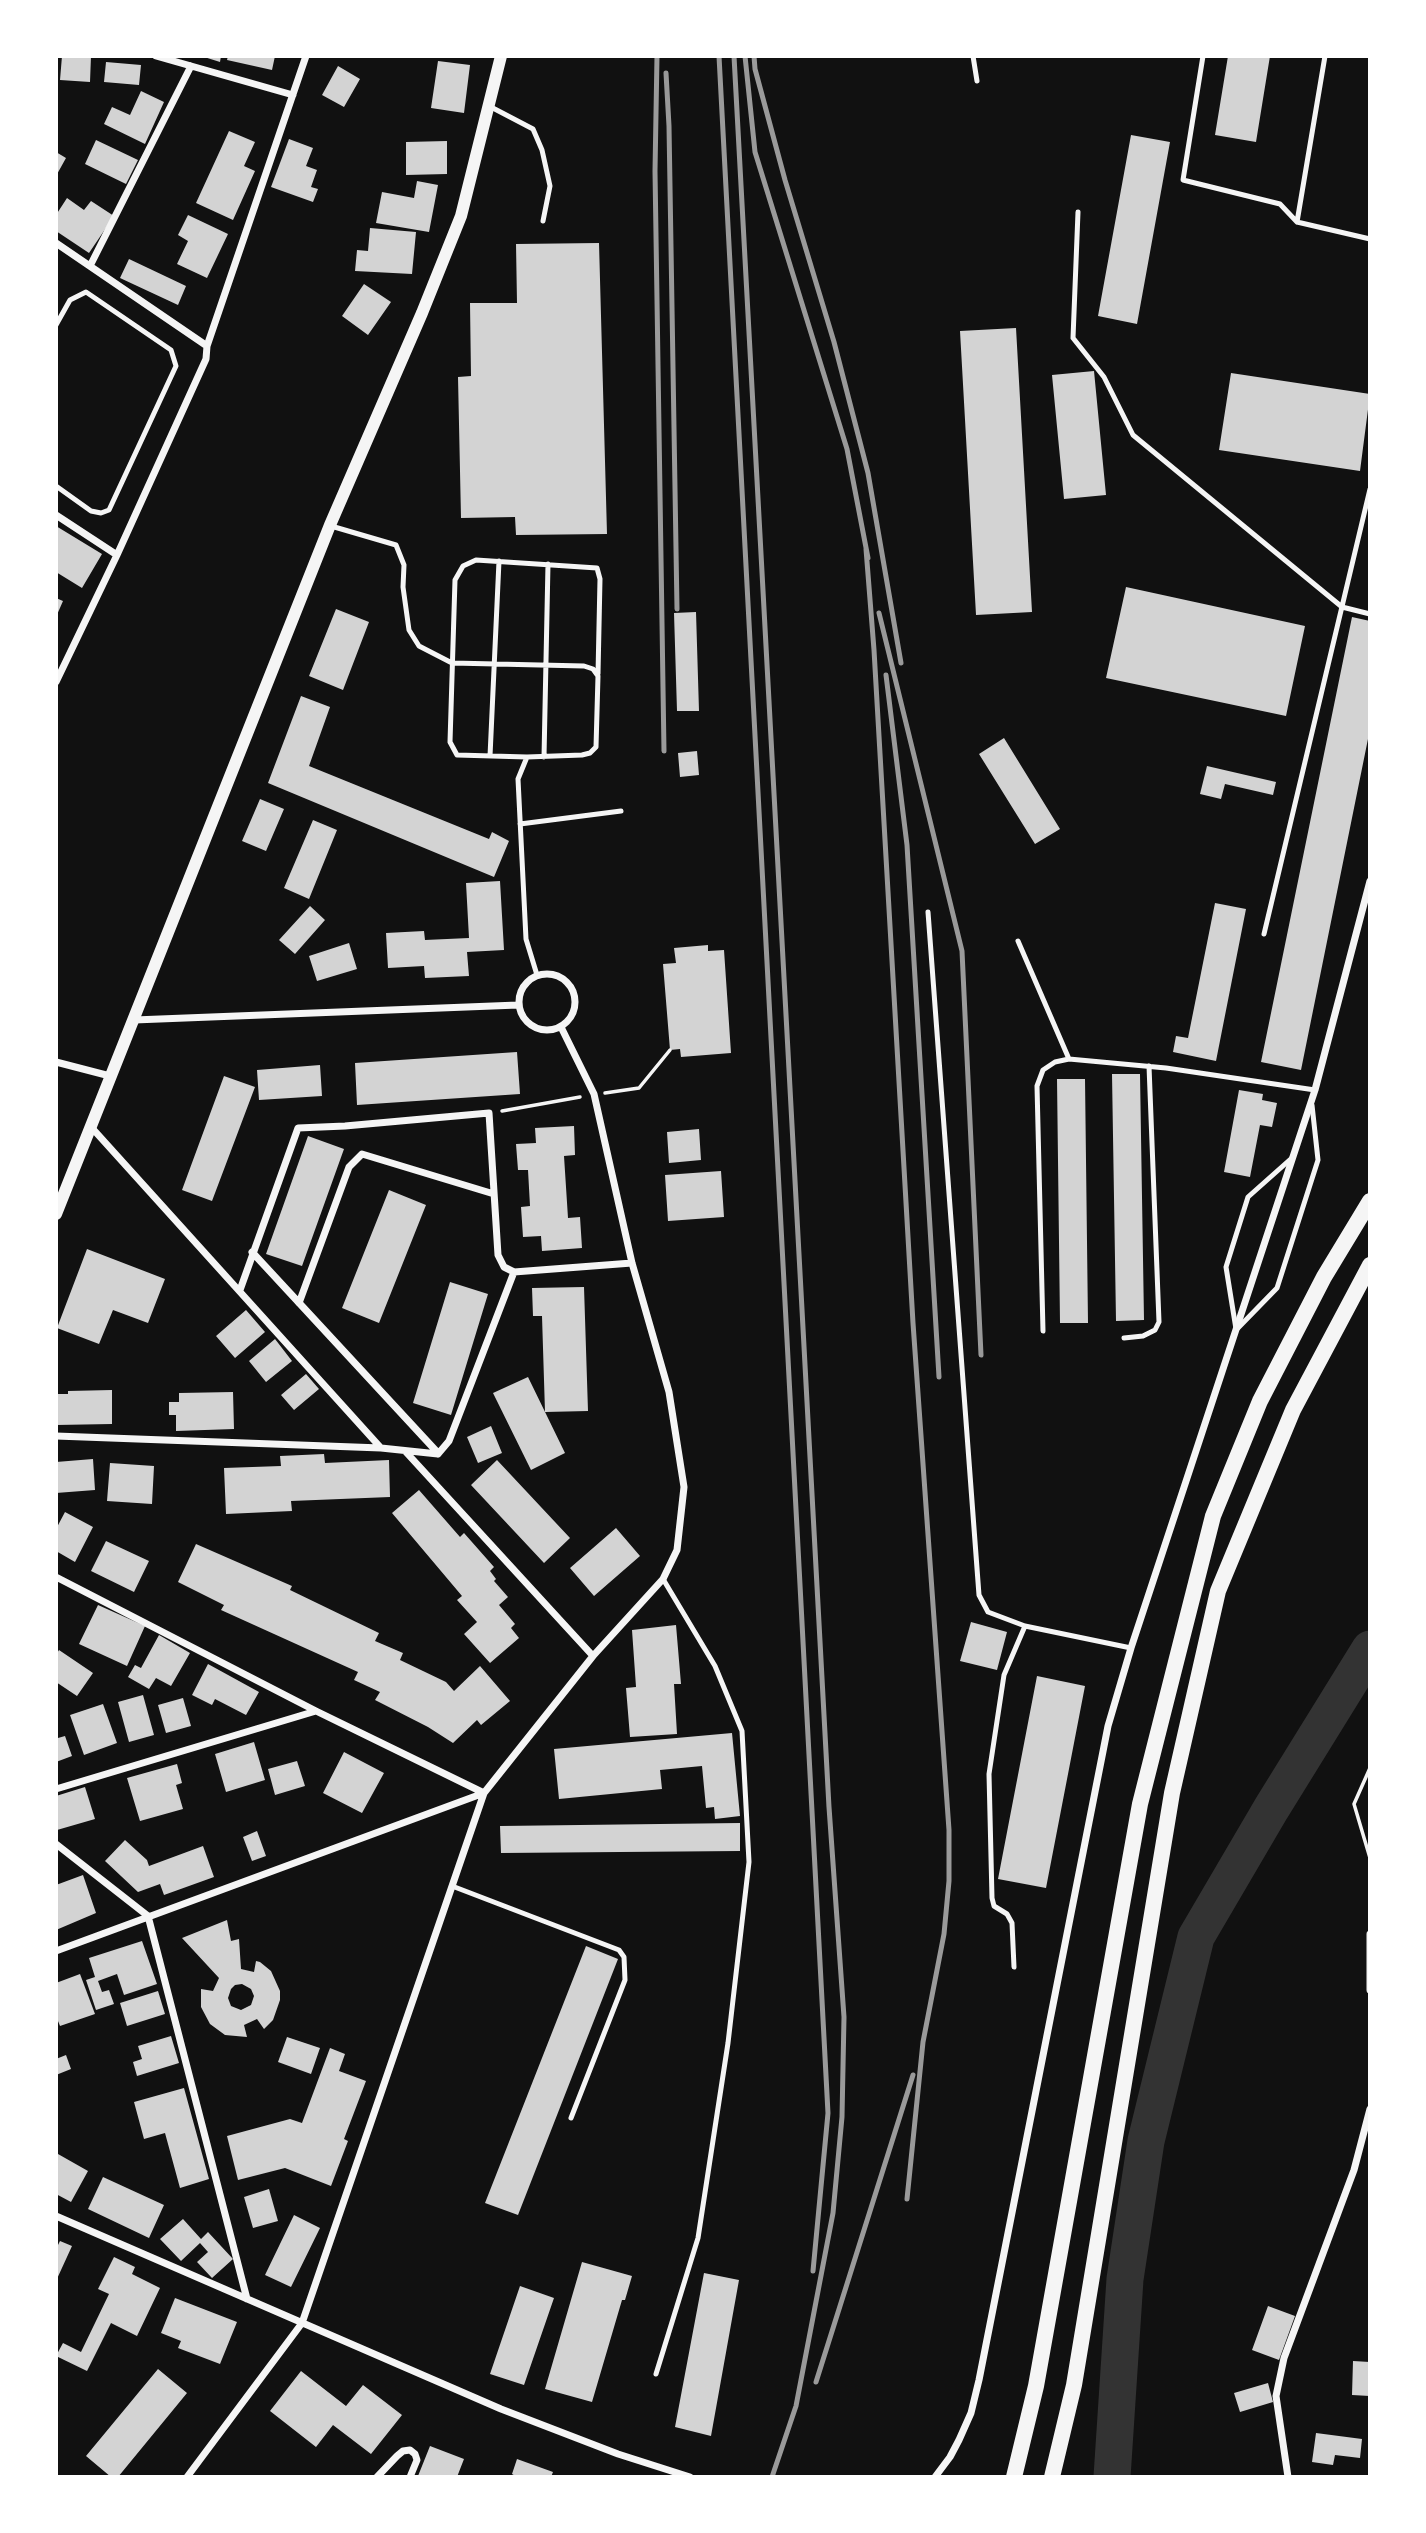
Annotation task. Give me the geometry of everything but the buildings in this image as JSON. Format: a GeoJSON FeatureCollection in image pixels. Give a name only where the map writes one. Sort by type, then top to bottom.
{"type":"FeatureCollection","features":[{"type":"Feature","properties":{"kind":"main road"},"geometry":{"type":"LineString","coordinates":[[1014,2477],[1036,2386],[1140,1804],[1213,1516],[1260,1401],[1324,1278],[1370,1201]]}},
{"type":"Feature","properties":{"kind":"main road"},"geometry":{"type":"LineString","coordinates":[[1052,2477],[1074,2385],[1172,1793],[1218,1591],[1293,1410],[1370,1265]]}},
{"type":"Feature","properties":{"kind":"street"},"geometry":{"type":"LineString","coordinates":[[156,56],[293,95]]}},
{"type":"Feature","properties":{"kind":"street"},"geometry":{"type":"LineString","coordinates":[[56,682],[206,359],[208,346],[306,56]]}},
{"type":"Feature","properties":{"kind":"street"},"geometry":{"type":"LineString","coordinates":[[56,1214],[330,525],[461,216],[501,56]]}},
{"type":"Feature","properties":{"kind":"street"},"geometry":{"type":"LineString","coordinates":[[90,265],[191,66]]}},
{"type":"Feature","properties":{"kind":"street"},"geometry":{"type":"LineString","coordinates":[[56,243],[208,346]]}},
{"type":"Feature","properties":{"kind":"street"},"geometry":{"type":"LineString","coordinates":[[56,515],[117,555]]}},
{"type":"Feature","properties":{"kind":"street"},"geometry":{"type":"LineString","coordinates":[[935,2477],[959,2440],[971,2413],[979,2380],[1108,1726],[1131,1648],[1315,1090],[1370,881]]}},
{"type":"Feature","properties":{"kind":"street"},"geometry":{"type":"LineString","coordinates":[[537,975],[556,975],[571,986],[575,1004],[568,1021],[561,1027],[542,1030],[534,1028],[520,1014],[518,1005],[523,987],[537,975]]}},
{"type":"Feature","properties":{"kind":"street"},"geometry":{"type":"LineString","coordinates":[[134,1020],[518,1005]]}},
{"type":"Feature","properties":{"kind":"street"},"geometry":{"type":"LineString","coordinates":[[187,2477],[302,2323],[484,1793],[593,1656],[663,1579],[677,1550],[684,1487],[669,1392],[632,1263],[594,1094],[561,1027]]}},
{"type":"Feature","properties":{"kind":"street"},"geometry":{"type":"LineString","coordinates":[[56,1062],[110,1076]]}},
{"type":"Feature","properties":{"kind":"street"},"geometry":{"type":"LineString","coordinates":[[240,1290],[298,1128],[489,1113],[498,1255],[504,1267],[514,1272],[632,1263]]}},
{"type":"Feature","properties":{"kind":"street"},"geometry":{"type":"LineString","coordinates":[[92,1128],[381,1448]]}},
{"type":"Feature","properties":{"kind":"street"},"geometry":{"type":"LineString","coordinates":[[299,1303],[349,1167],[362,1154],[494,1194]]}},
{"type":"Feature","properties":{"kind":"street"},"geometry":{"type":"LineString","coordinates":[[252,1252],[438,1454]]}},
{"type":"Feature","properties":{"kind":"street"},"geometry":{"type":"LineString","coordinates":[[438,1454],[449,1441],[514,1272]]}},
{"type":"Feature","properties":{"kind":"street"},"geometry":{"type":"LineString","coordinates":[[56,1436],[381,1448],[438,1454]]}},
{"type":"Feature","properties":{"kind":"street"},"geometry":{"type":"LineString","coordinates":[[405,1451],[593,1656]]}},
{"type":"Feature","properties":{"kind":"street"},"geometry":{"type":"LineString","coordinates":[[56,1577],[316,1711],[484,1793]]}},
{"type":"Feature","properties":{"kind":"street"},"geometry":{"type":"LineString","coordinates":[[56,1789],[316,1711]]}},
{"type":"Feature","properties":{"kind":"street"},"geometry":{"type":"LineString","coordinates":[[56,1951],[484,1793]]}},
{"type":"Feature","properties":{"kind":"street"},"geometry":{"type":"LineString","coordinates":[[56,1844],[148,1916],[247,2300]]}},
{"type":"Feature","properties":{"kind":"street"},"geometry":{"type":"LineString","coordinates":[[1370,1934],[1370,1990]]}},
{"type":"Feature","properties":{"kind":"street"},"geometry":{"type":"LineString","coordinates":[[1288,2477],[1276,2396],[1284,2358],[1354,2170],[1370,2109]]}},
{"type":"Feature","properties":{"kind":"street"},"geometry":{"type":"LineString","coordinates":[[56,2216],[501,2409],[618,2454],[690,2477]]}},
{"type":"Feature","properties":{"kind":"street"},"geometry":{"type":"LineString","coordinates":[[377,2477],[403,2451],[410,2450],[417,2460],[410,2477]]}},
{"type":"Feature","properties":{"kind":"lane"},"geometry":{"type":"LineString","coordinates":[[973,56],[977,81]]}},
{"type":"Feature","properties":{"kind":"lane"},"geometry":{"type":"LineString","coordinates":[[1203,56],[1183,180],[1280,204],[1297,222],[1370,239]]}},
{"type":"Feature","properties":{"kind":"lane"},"geometry":{"type":"LineString","coordinates":[[1297,222],[1325,56]]}},
{"type":"Feature","properties":{"kind":"lane"},"geometry":{"type":"LineString","coordinates":[[489,106],[533,129],[542,149],[550,186],[543,221]]}},
{"type":"Feature","properties":{"kind":"lane"},"geometry":{"type":"LineString","coordinates":[[1078,212],[1073,338],[1104,377],[1133,435],[1342,607],[1370,614]]}},
{"type":"Feature","properties":{"kind":"lane"},"geometry":{"type":"LineString","coordinates":[[56,325],[70,300],[86,292],[171,350],[176,366],[109,510],[101,513],[91,510],[56,486]]}},
{"type":"Feature","properties":{"kind":"lane"},"geometry":{"type":"LineString","coordinates":[[1264,934],[1370,489]]}},
{"type":"Feature","properties":{"kind":"lane"},"geometry":{"type":"LineString","coordinates":[[330,525],[396,545],[404,565],[403,587],[408,630],[419,646],[452,663],[584,666],[593,669],[598,676]]}},
{"type":"Feature","properties":{"kind":"lane"},"geometry":{"type":"LineString","coordinates":[[476,560],[597,568],[600,579],[596,747],[590,754],[544,757],[457,755],[450,743],[452,663],[456,580],[463,566],[476,560]]}},
{"type":"Feature","properties":{"kind":"lane"},"geometry":{"type":"LineString","coordinates":[[490,756],[499,561]]}},
{"type":"Feature","properties":{"kind":"lane"},"geometry":{"type":"LineString","coordinates":[[544,757],[548,564]]}},
{"type":"Feature","properties":{"kind":"lane"},"geometry":{"type":"LineString","coordinates":[[527,757],[518,779],[520,824],[526,939],[537,975]]}},
{"type":"Feature","properties":{"kind":"lane"},"geometry":{"type":"LineString","coordinates":[[520,824],[621,811]]}},
{"type":"Feature","properties":{"kind":"lane"},"geometry":{"type":"LineString","coordinates":[[928,912],[979,1595],[988,1612],[1025,1626],[1131,1648]]}},
{"type":"Feature","properties":{"kind":"lane"},"geometry":{"type":"LineString","coordinates":[[1018,941],[1069,1059]]}},
{"type":"Feature","properties":{"kind":"lane"},"geometry":{"type":"LineString","coordinates":[[1043,1331],[1037,1086],[1043,1070],[1055,1062],[1069,1059],[1149,1066],[1315,1090]]}},
{"type":"Feature","properties":{"kind":"lane"},"geometry":{"type":"LineString","coordinates":[[1124,1338],[1143,1336],[1155,1330],[1159,1322],[1149,1066]]}},
{"type":"Feature","properties":{"kind":"lane"},"geometry":{"type":"LineString","coordinates":[[1236,1330],[1277,1288],[1318,1160],[1311,1101]]}},
{"type":"Feature","properties":{"kind":"lane"},"geometry":{"type":"LineString","coordinates":[[1236,1330],[1226,1267],[1244,1209],[1248,1197],[1293,1157]]}},
{"type":"Feature","properties":{"kind":"lane"},"geometry":{"type":"LineString","coordinates":[[656,2374],[698,2238],[728,2043],[749,1862],[742,1731],[715,1665],[663,1579]]}},
{"type":"Feature","properties":{"kind":"lane"},"geometry":{"type":"LineString","coordinates":[[1014,1967],[1012,1923],[1007,1914],[993,1906],[989,1774],[1004,1675],[1025,1626]]}},
{"type":"Feature","properties":{"kind":"lane"},"geometry":{"type":"LineString","coordinates":[[452,1886],[619,1950],[624,1957],[625,1980],[571,2118]]}},
{"type":"Feature","properties":{"kind":"path"},"geometry":{"type":"LineString","coordinates":[[1370,1768],[1354,1804],[1370,1858]]}},
{"type":"Feature","properties":{"kind":"waterway"},"geometry":{"type":"LineString","coordinates":[[1112,2477],[1125,2279],[1146,2141],[1196,1937],[1370,1649]]}},
{"type":"Feature","properties":{"kind":"railway"},"geometry":{"type":"LineString","coordinates":[[657,56],[655,171],[664,751]]}},
{"type":"Feature","properties":{"kind":"railway"},"geometry":{"type":"LineString","coordinates":[[719,56],[828,2113],[813,2271]]}},
{"type":"Feature","properties":{"kind":"railway"},"geometry":{"type":"LineString","coordinates":[[734,56],[829,1807],[844,2017],[842,2117],[833,2213],[796,2406],[772,2477]]}},
{"type":"Feature","properties":{"kind":"railway"},"geometry":{"type":"LineString","coordinates":[[745,56],[755,152],[847,449],[868,558]]}},
{"type":"Feature","properties":{"kind":"railway"},"geometry":{"type":"LineString","coordinates":[[754,56],[755,69],[785,180],[834,342],[868,473],[901,663]]}},
{"type":"Feature","properties":{"kind":"railway"},"geometry":{"type":"LineString","coordinates":[[666,73],[677,609]]}},
{"type":"Feature","properties":{"kind":"railway"},"geometry":{"type":"LineString","coordinates":[[866,549],[913,1323],[949,1830],[949,1881],[944,1934],[923,2042],[907,2199]]}},
{"type":"Feature","properties":{"kind":"railway"},"geometry":{"type":"LineString","coordinates":[[879,613],[962,951],[981,1355]]}},
{"type":"Feature","properties":{"kind":"railway"},"geometry":{"type":"LineString","coordinates":[[886,675],[907,845],[939,1377]]}},
{"type":"Feature","properties":{"kind":"railway"},"geometry":{"type":"LineString","coordinates":[[816,2382],[913,2075]]}}]}
